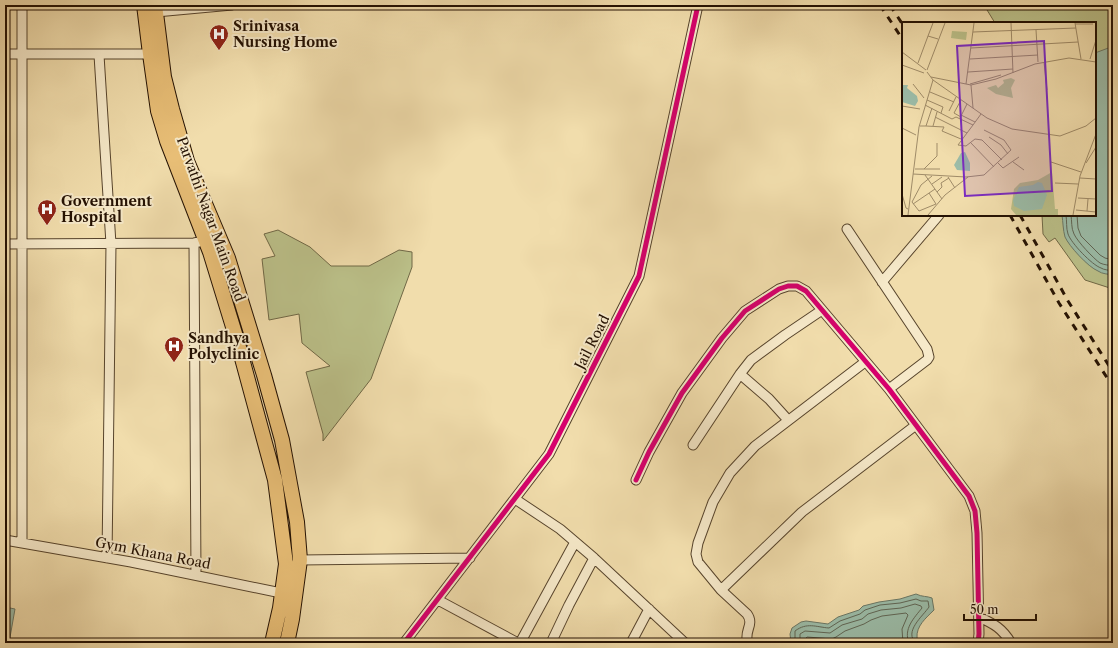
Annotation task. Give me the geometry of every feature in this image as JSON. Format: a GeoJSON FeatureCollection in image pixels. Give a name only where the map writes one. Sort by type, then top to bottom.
{"type":"FeatureCollection","features":[{"type":"Feature","properties":{"kind":"main road","name":"Parvathi Nagar Main Road"},"geometry":{"type":"LineString","coordinates":[[152,7],[150,54],[158,111],[200,242],[237,340],[276,480],[292,619],[286,643]]}},
{"type":"Feature","properties":{"kind":"main road","name":"Parvathi Nagar Main Road"},"geometry":{"type":"LineString","coordinates":[[152,7],[164,77],[187,161],[228,258],[264,375],[282,440],[297,522],[300,560],[288,594],[280,608],[272,643]]}},
{"type":"Feature","properties":{"kind":"street"},"geometry":{"type":"LineString","coordinates":[[22,5],[22,543]]}},
{"type":"Feature","properties":{"kind":"street"},"geometry":{"type":"LineString","coordinates":[[152,7],[232,5]]}},
{"type":"Feature","properties":{"kind":"street","name":"Jail Road"},"geometry":{"type":"LineString","coordinates":[[404,643],[549,454],[639,276],[698,5]]}},
{"type":"Feature","properties":{"kind":"street"},"geometry":{"type":"LineString","coordinates":[[5,54],[150,54]]}},
{"type":"Feature","properties":{"kind":"street"},"geometry":{"type":"LineString","coordinates":[[99,54],[111,244],[107,558]]}},
{"type":"Feature","properties":{"kind":"street"},"geometry":{"type":"LineString","coordinates":[[882,282],[938,216]]}},
{"type":"Feature","properties":{"kind":"street"},"geometry":{"type":"LineString","coordinates":[[847,230],[927,349],[929,356],[927,360],[889,389]]}},
{"type":"Feature","properties":{"kind":"street"},"geometry":{"type":"LineString","coordinates":[[196,575],[200,242]]}},
{"type":"Feature","properties":{"kind":"street"},"geometry":{"type":"LineString","coordinates":[[5,244],[221,242]]}},
{"type":"Feature","properties":{"kind":"street"},"geometry":{"type":"LineString","coordinates":[[636,480],[649,452],[682,393],[722,338],[745,311],[779,289],[788,286],[797,286],[806,291],[889,389],[969,496],[975,511],[977,533],[979,616],[978,643]]}},
{"type":"Feature","properties":{"kind":"street"},"geometry":{"type":"LineString","coordinates":[[694,445],[740,374],[751,360],[822,310]]}},
{"type":"Feature","properties":{"kind":"street"},"geometry":{"type":"LineString","coordinates":[[748,643],[746,637],[751,623],[750,618],[721,590],[698,562],[696,554],[701,533],[713,502],[730,473],[756,446],[865,362]]}},
{"type":"Feature","properties":{"kind":"street"},"geometry":{"type":"LineString","coordinates":[[740,374],[769,399],[788,420]]}},
{"type":"Feature","properties":{"kind":"street"},"geometry":{"type":"LineString","coordinates":[[721,590],[802,512],[916,425]]}},
{"type":"Feature","properties":{"kind":"street"},"geometry":{"type":"LineString","coordinates":[[515,499],[560,530],[594,558],[685,643]]}},
{"type":"Feature","properties":{"kind":"street","name":"Gym Khana Road"},"geometry":{"type":"LineString","coordinates":[[5,540],[107,558],[288,594]]}},
{"type":"Feature","properties":{"kind":"street"},"geometry":{"type":"LineString","coordinates":[[438,600],[519,643],[575,542]]}},
{"type":"Feature","properties":{"kind":"street"},"geometry":{"type":"LineString","coordinates":[[300,560],[470,558]]}},
{"type":"Feature","properties":{"kind":"street"},"geometry":{"type":"LineString","coordinates":[[551,643],[594,558]]}},
{"type":"Feature","properties":{"kind":"street"},"geometry":{"type":"LineString","coordinates":[[631,643],[649,609]]}},
{"type":"Feature","properties":{"kind":"street"},"geometry":{"type":"LineString","coordinates":[[979,616],[1002,630],[1011,643]]}},
{"type":"Feature","properties":{"kind":"green space"},"geometry":{"type":"Polygon","coordinates":[[[984,5],[1113,5],[1113,289],[1085,280],[1055,238],[1049,242],[1043,234],[1042,216],[1096,216],[1096,22],[994,22],[984,5]]]}},
{"type":"Feature","properties":{"kind":"green space"},"geometry":{"type":"Polygon","coordinates":[[[278,230],[310,247],[331,266],[369,266],[399,250],[412,252],[412,267],[371,379],[323,441],[323,434],[306,372],[330,366],[302,343],[299,314],[269,320],[262,259],[275,256],[264,234],[278,230]]]}},
{"type":"Feature","properties":{"kind":"water"},"geometry":{"type":"Polygon","coordinates":[[[1111,47],[1113,50],[1113,275],[1101,273],[1084,261],[1067,241],[1063,229],[1062,216],[1096,216],[1096,53],[1111,47]]]}},
{"type":"Feature","properties":{"kind":"water"},"geometry":{"type":"Polygon","coordinates":[[[916,594],[932,598],[934,610],[922,622],[918,630],[917,638],[923,643],[791,643],[790,634],[792,628],[801,622],[806,621],[828,624],[838,617],[859,610],[863,606],[900,599],[916,594]]]}},
{"type":"Feature","properties":{"kind":"water"},"geometry":{"type":"Polygon","coordinates":[[[5,607],[15,609],[9,643],[5,643],[5,607]]]}},
{"type":"Feature","properties":{"kind":"railway"},"geometry":{"type":"LineString","coordinates":[[880,5],[902,38]]}},
{"type":"Feature","properties":{"kind":"railway"},"geometry":{"type":"LineString","coordinates":[[890,5],[902,23]]}},
{"type":"Feature","properties":{"kind":"railway"},"geometry":{"type":"LineString","coordinates":[[1011,216],[1059,303],[1113,387]]}},
{"type":"Feature","properties":{"kind":"railway"},"geometry":{"type":"LineString","coordinates":[[1021,216],[1068,301],[1113,372]]}},
{"type":"Feature","properties":{"kind":"cycle path"},"geometry":{"type":"LineString","coordinates":[[404,643],[549,454],[639,276],[698,5]]}},
{"type":"Feature","properties":{"kind":"cycle path"},"geometry":{"type":"LineString","coordinates":[[636,480],[649,452],[682,393],[722,338],[745,311],[779,289],[788,286],[797,286],[806,291],[889,389],[969,496],[975,511],[977,533],[978,643]]}},
{"type":"Feature","properties":{"kind":"place","name":"Srinivasa Nursing Home"},"geometry":{"type":"Point","coordinates":[219,51]}},
{"type":"Feature","properties":{"kind":"place","name":"Government Hospital"},"geometry":{"type":"Point","coordinates":[47,226]}},
{"type":"Feature","properties":{"kind":"place","name":"Sandhya Polyclinic"},"geometry":{"type":"Point","coordinates":[174,363]}}]}
